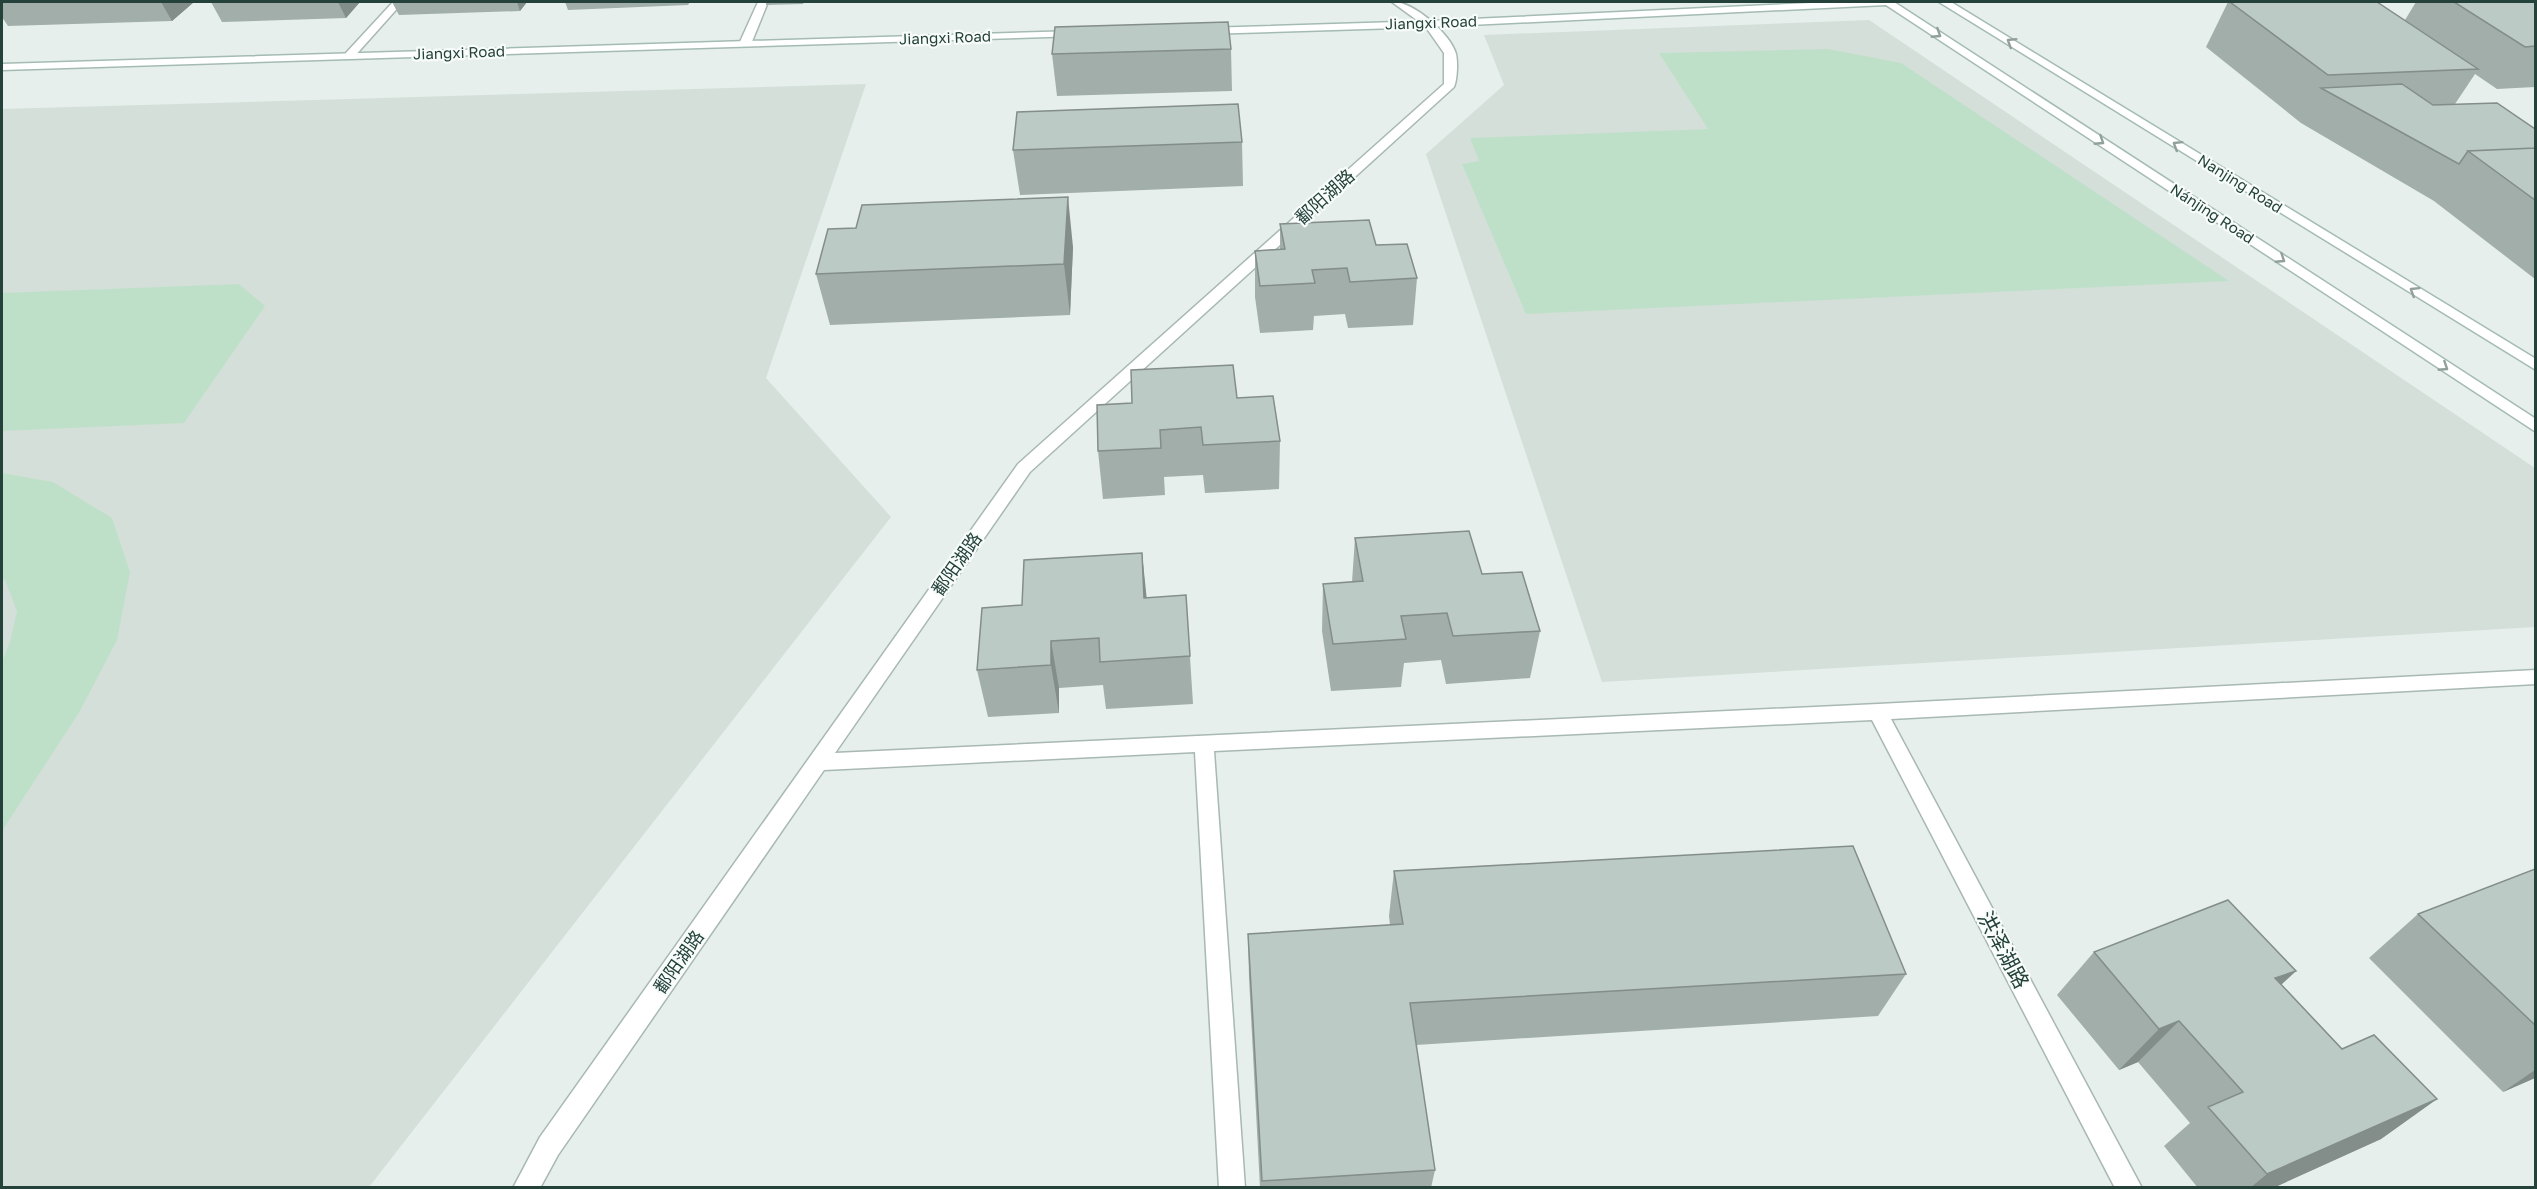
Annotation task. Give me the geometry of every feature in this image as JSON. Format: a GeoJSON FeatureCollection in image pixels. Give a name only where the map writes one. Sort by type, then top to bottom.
{"type":"FeatureCollection","features":[{"type":"Feature","properties":{"kind":"main road"},"geometry":{"type":"LineString","coordinates":[[349,56],[398,2]]}},
{"type":"Feature","properties":{"kind":"main road"},"geometry":{"type":"LineString","coordinates":[[745,44],[763,2]]}},
{"type":"Feature","properties":{"kind":"main road"},"geometry":{"type":"LineString","coordinates":[[1396,2],[1429,24]]}},
{"type":"Feature","properties":{"kind":"main road","name":"Jiangxi Road"},"geometry":{"type":"LineString","coordinates":[[1189,31],[1429,24],[1889,2]]}},
{"type":"Feature","properties":{"kind":"main road","name":"Nánjīng Road"},"geometry":{"type":"LineString","coordinates":[[1889,2],[2535,427]]}},
{"type":"Feature","properties":{"kind":"main road","name":"Nanjing Road"},"geometry":{"type":"LineString","coordinates":[[1944,2],[2535,366]]}},
{"type":"Feature","properties":{"kind":"main road","name":"鄱阳湖路"},"geometry":{"type":"LineString","coordinates":[[526,1188],[549,1146],[1024,468],[1450,85],[1450,53],[1429,24]]}},
{"type":"Feature","properties":{"kind":"main road","name":"Jiangxi Road"},"geometry":{"type":"LineString","coordinates":[[2,67],[1093,34]]}},
{"type":"Feature","properties":{"kind":"main road"},"geometry":{"type":"LineString","coordinates":[[820,762],[1878,712],[2535,677]]}},
{"type":"Feature","properties":{"kind":"main road","name":"洪泽湖路"},"geometry":{"type":"LineString","coordinates":[[1878,712],[2129,1188]]}},
{"type":"Feature","properties":{"kind":"main road"},"geometry":{"type":"LineString","coordinates":[[1204,744],[1232,1188]]}},
{"type":"Feature","properties":{"kind":"shaded area"},"geometry":{"type":"Polygon","coordinates":[[[1869,20],[2535,468],[2535,627],[1602,682],[1426,154],[1504,85],[1484,35],[1869,20]]]}},
{"type":"Feature","properties":{"kind":"shaded area"},"geometry":{"type":"Polygon","coordinates":[[[866,84],[766,378],[891,517],[369,1187],[2,1187],[2,109],[866,84]]]}},
{"type":"Feature","properties":{"kind":"green space"},"geometry":{"type":"Polygon","coordinates":[[[1828,49],[1901,63],[2229,281],[1526,314],[1462,164],[1479,161],[1470,138],[1708,129],[1659,53],[1828,49]]]}},
{"type":"Feature","properties":{"kind":"green space"},"geometry":{"type":"Polygon","coordinates":[[[239,284],[265,306],[184,423],[2,431],[2,293],[239,284]]]}},
{"type":"Feature","properties":{"kind":"green space"},"geometry":{"type":"Polygon","coordinates":[[[2,473],[53,482],[112,518],[130,572],[117,640],[80,711],[2,831],[2,662],[10,642],[17,611],[5,580],[2,578],[2,473]]]}},
{"type":"Feature","properties":{"kind":"building"},"geometry":{"type":"Polygon","coordinates":[[[2230,2],[2377,2],[2478,69],[2328,75],[2230,2]]]}},
{"type":"Feature","properties":{"kind":"building"},"geometry":{"type":"Polygon","coordinates":[[[2454,2],[2535,2],[2535,46],[2525,47],[2454,2]]]}},
{"type":"Feature","properties":{"kind":"building"},"geometry":{"type":"Polygon","coordinates":[[[1228,22],[1231,49],[1052,54],[1055,27],[1228,22]]]}},
{"type":"Feature","properties":{"kind":"building"},"geometry":{"type":"Polygon","coordinates":[[[2402,84],[2433,105],[2497,103],[2535,129],[2535,148],[2468,151],[2459,164],[2321,88],[2402,84]]]}},
{"type":"Feature","properties":{"kind":"building"},"geometry":{"type":"Polygon","coordinates":[[[1238,104],[1242,142],[1013,150],[1017,112],[1238,104]]]}},
{"type":"Feature","properties":{"kind":"building"},"geometry":{"type":"Polygon","coordinates":[[[2535,148],[2535,200],[2468,151],[2535,148]]]}},
{"type":"Feature","properties":{"kind":"building"},"geometry":{"type":"Polygon","coordinates":[[[1068,197],[1064,264],[816,274],[828,229],[856,228],[862,205],[1068,197]]]}},
{"type":"Feature","properties":{"kind":"building"},"geometry":{"type":"Polygon","coordinates":[[[1369,220],[1376,245],[1407,244],[1417,278],[1350,282],[1347,268],[1312,270],[1315,283],[1260,286],[1255,251],[1285,249],[1280,224],[1369,220]]]}},
{"type":"Feature","properties":{"kind":"building"},"geometry":{"type":"Polygon","coordinates":[[[1233,365],[1237,398],[1273,396],[1280,441],[1203,445],[1201,427],[1160,430],[1161,448],[1098,451],[1097,405],[1132,403],[1131,370],[1233,365]]]}},
{"type":"Feature","properties":{"kind":"building"},"geometry":{"type":"Polygon","coordinates":[[[1469,531],[1482,574],[1522,572],[1540,631],[1453,636],[1447,613],[1401,616],[1406,639],[1333,644],[1323,584],[1363,581],[1355,538],[1469,531]]]}},
{"type":"Feature","properties":{"kind":"building"},"geometry":{"type":"Polygon","coordinates":[[[1142,553],[1144,598],[1186,595],[1190,656],[1100,662],[1099,638],[1051,641],[1051,665],[977,670],[982,608],[1022,605],[1024,560],[1142,553]]]}},
{"type":"Feature","properties":{"kind":"building"},"geometry":{"type":"Polygon","coordinates":[[[1853,846],[1906,974],[1410,1003],[1435,1170],[1262,1181],[1248,934],[1403,924],[1394,871],[1853,846]]]}},
{"type":"Feature","properties":{"kind":"building"},"geometry":{"type":"Polygon","coordinates":[[[2535,869],[2535,1025],[2418,914],[2535,869]]]}},
{"type":"Feature","properties":{"kind":"building"},"geometry":{"type":"Polygon","coordinates":[[[2228,900],[2296,971],[2275,978],[2342,1049],[2374,1035],[2437,1099],[2267,1174],[2208,1107],[2243,1092],[2179,1021],[2159,1029],[2094,952],[2228,900]]]}}]}
